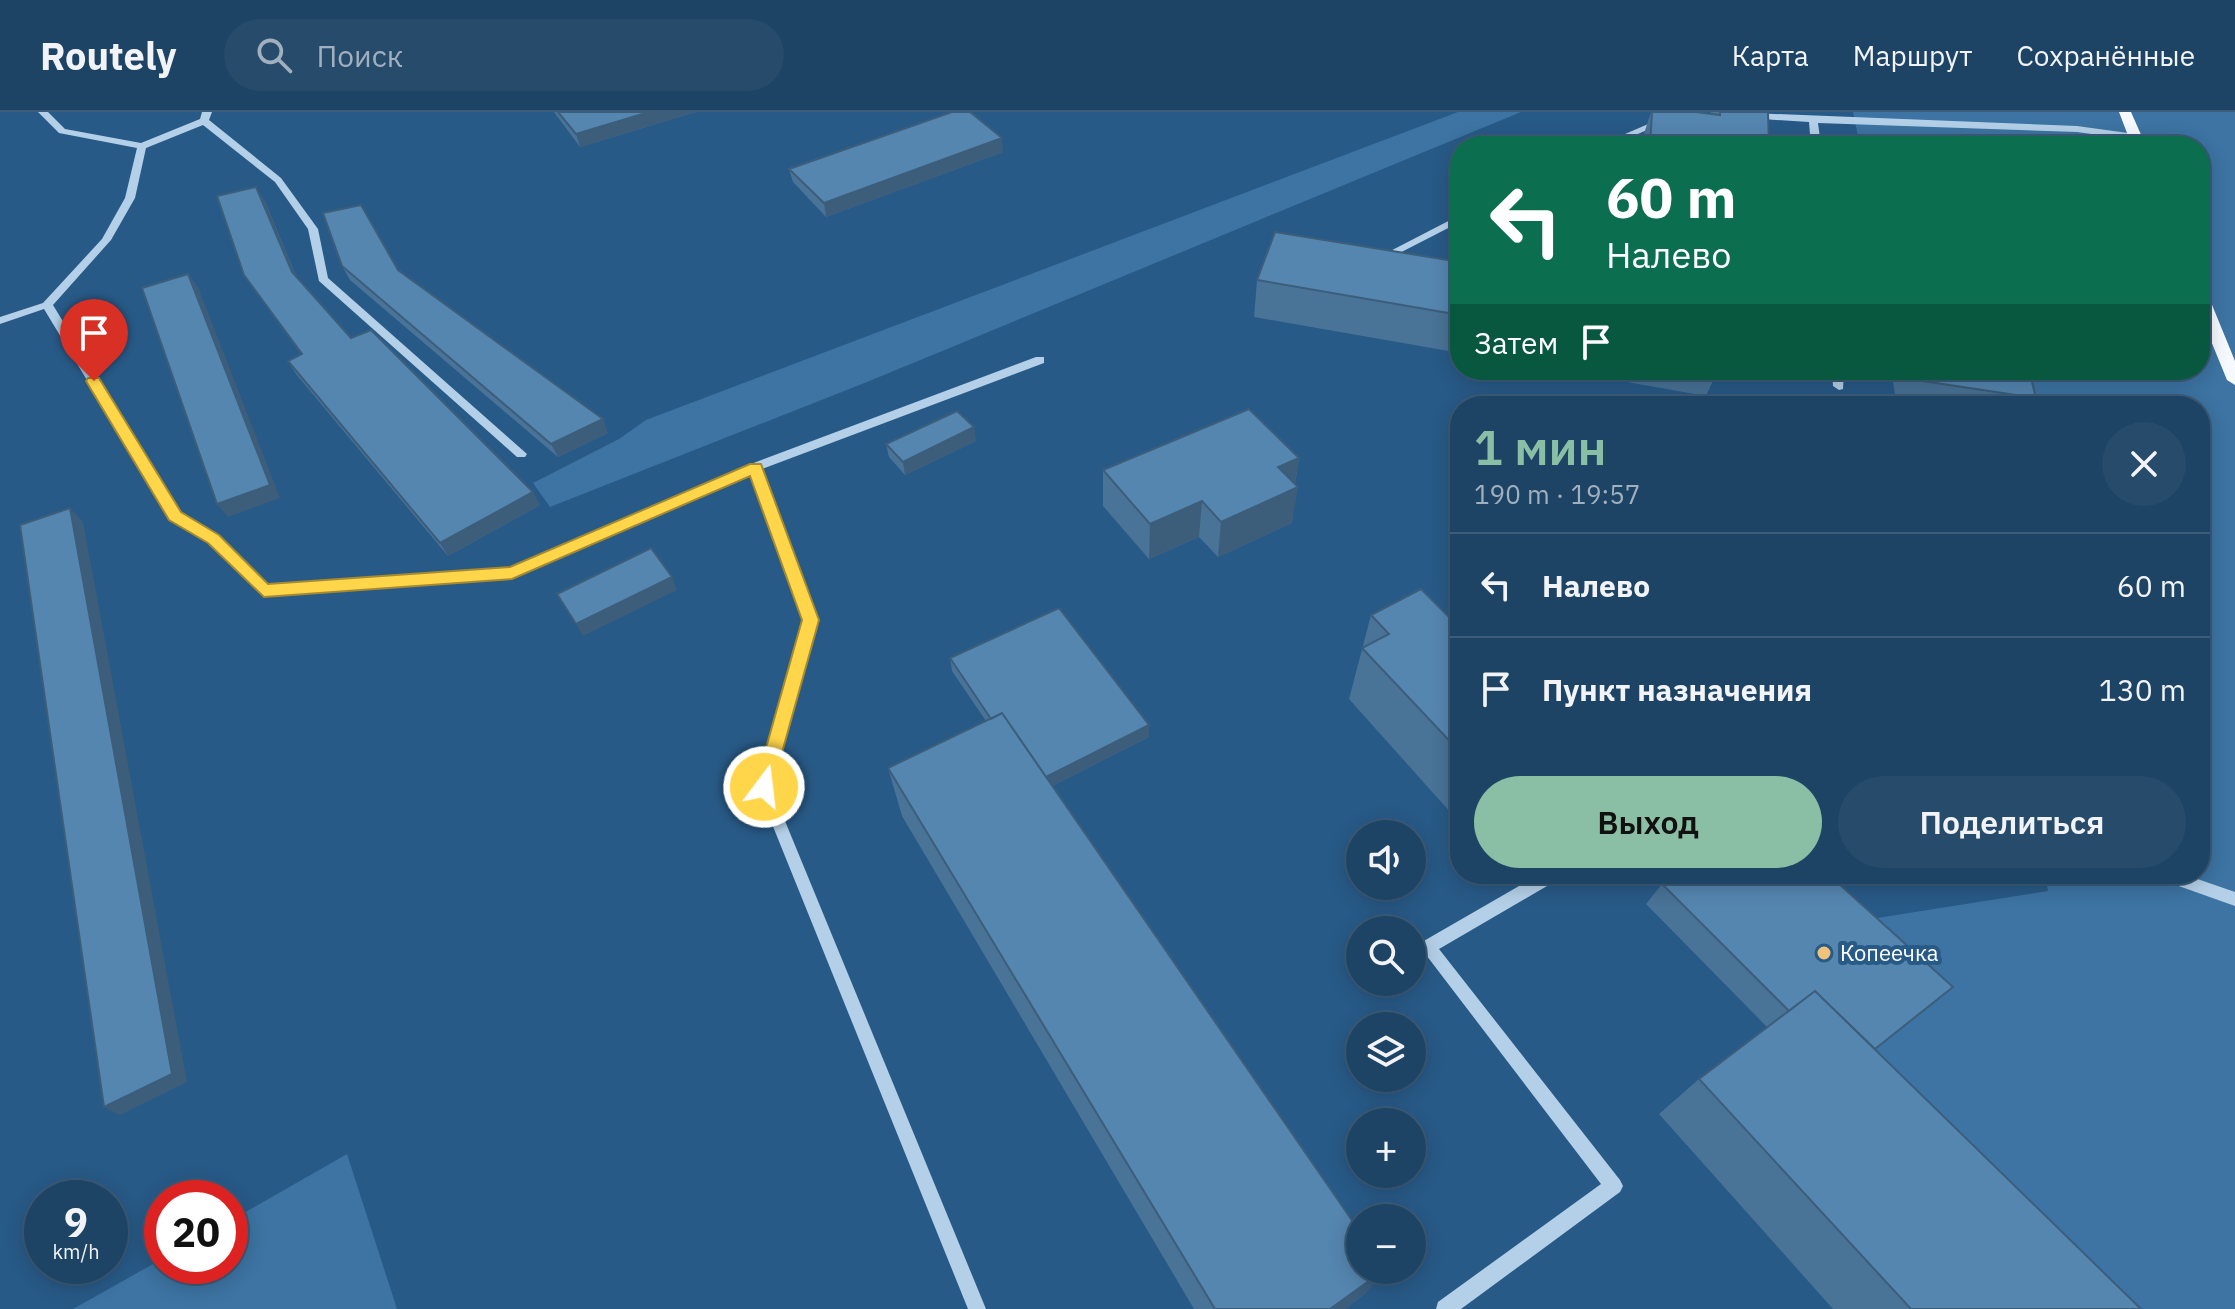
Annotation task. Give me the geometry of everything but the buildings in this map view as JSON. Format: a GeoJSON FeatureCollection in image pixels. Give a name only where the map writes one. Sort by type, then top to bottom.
{"type":"FeatureCollection","features":[{"type":"Feature","properties":{"kind":"main road"},"geometry":{"type":"LineString","coordinates":[[2125,112],[2135,136]]}},
{"type":"Feature","properties":{"kind":"main road"},"geometry":{"type":"LineString","coordinates":[[2210,319],[2235,380]]}},
{"type":"Feature","properties":{"kind":"lane"},"geometry":{"type":"LineString","coordinates":[[43,112],[62,131],[142,146],[205,116],[278,180],[313,229],[323,279],[521,454]]}},
{"type":"Feature","properties":{"kind":"lane"},"geometry":{"type":"LineString","coordinates":[[1736,115],[2077,129],[2112,136]]}},
{"type":"Feature","properties":{"kind":"lane"},"geometry":{"type":"LineString","coordinates":[[1623,136],[1677,116]]}},
{"type":"Feature","properties":{"kind":"lane"},"geometry":{"type":"LineString","coordinates":[[1813,120],[1815,136]]}},
{"type":"Feature","properties":{"kind":"lane"},"geometry":{"type":"LineString","coordinates":[[0,321],[47,305],[106,240],[130,198],[142,146]]}},
{"type":"Feature","properties":{"kind":"lane"},"geometry":{"type":"LineString","coordinates":[[1404,265],[1375,261],[1450,223]]}},
{"type":"Feature","properties":{"kind":"lane"},"geometry":{"type":"LineString","coordinates":[[47,305],[175,516],[214,539],[264,590],[512,573],[755,467],[1040,360]]}},
{"type":"Feature","properties":{"kind":"lane"},"geometry":{"type":"LineString","coordinates":[[1839,380],[1839,386]]}},
{"type":"Feature","properties":{"kind":"lane"},"geometry":{"type":"LineString","coordinates":[[755,467],[811,620],[764,787],[977,1309]]}},
{"type":"Feature","properties":{"kind":"lane"},"geometry":{"type":"LineString","coordinates":[[1445,1309],[1614,1186],[1428,947],[1537,884]]}},
{"type":"Feature","properties":{"kind":"lane"},"geometry":{"type":"LineString","coordinates":[[2192,884],[2235,899]]}},
{"type":"Feature","properties":{"kind":"shaded area"},"geometry":{"type":"Polygon","coordinates":[[[1458,112],[1521,112],[1463,136],[1450,136],[1450,141],[867,382],[550,507],[533,483],[619,439],[646,420],[1458,112]]]}},
{"type":"Feature","properties":{"kind":"shaded area"},"geometry":{"type":"Polygon","coordinates":[[[1853,112],[2235,112],[2235,1309],[2044,1309],[1826,1087],[1839,924],[2048,891],[2047,884],[2210,884],[2210,396],[2017,396],[2013,380],[2210,380],[2210,136],[1858,136],[1853,112]]]}},
{"type":"Feature","properties":{"kind":"shaded area"},"geometry":{"type":"Polygon","coordinates":[[[347,1154],[397,1309],[73,1309],[118,1284],[128,1284],[128,1278],[144,1269],[144,1284],[248,1284],[248,1211],[347,1154]]]}},
{"type":"Feature","properties":{"kind":"place","name":"Копеечка"},"geometry":{"type":"Point","coordinates":[1824,953]}},
{"type":"Feature","properties":{"kind":"route"},"geometry":{"type":"LineString","coordinates":[[94,381],[175,516],[214,539],[264,590],[512,573],[755,467],[811,620],[764,787]]}}]}
